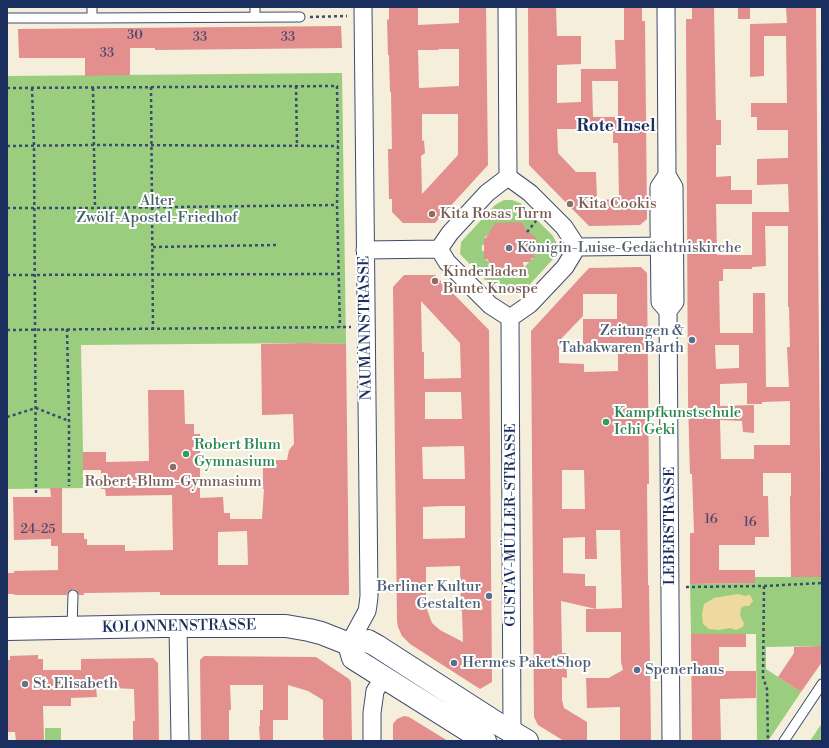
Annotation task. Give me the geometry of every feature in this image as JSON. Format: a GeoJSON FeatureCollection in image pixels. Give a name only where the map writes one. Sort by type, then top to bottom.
{"type":"FeatureCollection","features":[{"type":"Feature","properties":{"kind":"main road","name":"KOLONNENSTRASSE"},"geometry":{"type":"LineString","coordinates":[[7,629],[286,626],[321,633],[349,644],[368,642],[495,722],[520,736]]}},
{"type":"Feature","properties":{"kind":"main road"},"geometry":{"type":"LineString","coordinates":[[349,644],[353,658],[485,741]]}},
{"type":"Feature","properties":{"kind":"street","name":"NAUMANNSTRASSE"},"geometry":{"type":"LineString","coordinates":[[349,644],[367,611],[369,596],[363,7]]}},
{"type":"Feature","properties":{"kind":"street"},"geometry":{"type":"LineString","coordinates":[[507,7],[508,177]]}},
{"type":"Feature","properties":{"kind":"street","name":"LEBERSTRASSE"},"geometry":{"type":"LineString","coordinates":[[666,7],[667,175],[674,187],[667,246],[675,302],[668,311],[671,741]]}},
{"type":"Feature","properties":{"kind":"street"},"geometry":{"type":"LineString","coordinates":[[439,249],[450,233],[487,193],[508,177]]}},
{"type":"Feature","properties":{"kind":"street"},"geometry":{"type":"LineString","coordinates":[[508,177],[530,193],[564,227],[577,247]]}},
{"type":"Feature","properties":{"kind":"street"},"geometry":{"type":"LineString","coordinates":[[577,247],[667,246]]}},
{"type":"Feature","properties":{"kind":"street"},"geometry":{"type":"LineString","coordinates":[[439,249],[447,262],[490,305],[510,318],[530,304],[565,267],[577,247]]}},
{"type":"Feature","properties":{"kind":"street"},"geometry":{"type":"LineString","coordinates":[[365,250],[439,249]]}},
{"type":"Feature","properties":{"kind":"street","name":"GUSTAV-MÜLLER-STRASSE"},"geometry":{"type":"LineString","coordinates":[[510,318],[520,736]]}},
{"type":"Feature","properties":{"kind":"street"},"geometry":{"type":"LineString","coordinates":[[178,627],[180,741]]}},
{"type":"Feature","properties":{"kind":"street"},"geometry":{"type":"LineString","coordinates":[[372,741],[372,713],[375,691],[384,677]]}},
{"type":"Feature","properties":{"kind":"lane"},"geometry":{"type":"LineString","coordinates":[[92,7],[92,18]]}},
{"type":"Feature","properties":{"kind":"lane"},"geometry":{"type":"LineString","coordinates":[[255,7],[255,17]]}},
{"type":"Feature","properties":{"kind":"lane"},"geometry":{"type":"LineString","coordinates":[[7,18],[300,17]]}},
{"type":"Feature","properties":{"kind":"lane"},"geometry":{"type":"LineString","coordinates":[[72,628],[73,595]]}},
{"type":"Feature","properties":{"kind":"lane"},"geometry":{"type":"LineString","coordinates":[[784,741],[822,684]]}},
{"type":"Feature","properties":{"kind":"path"},"geometry":{"type":"LineString","coordinates":[[300,17],[348,16]]}},
{"type":"Feature","properties":{"kind":"path"},"geometry":{"type":"LineString","coordinates":[[296,86],[297,146]]}},
{"type":"Feature","properties":{"kind":"path"},"geometry":{"type":"LineString","coordinates":[[7,88],[337,86],[337,205],[340,328]]}},
{"type":"Feature","properties":{"kind":"path"},"geometry":{"type":"LineString","coordinates":[[151,87],[153,329]]}},
{"type":"Feature","properties":{"kind":"path"},"geometry":{"type":"LineString","coordinates":[[32,88],[35,208],[36,494]]}},
{"type":"Feature","properties":{"kind":"path"},"geometry":{"type":"LineString","coordinates":[[93,88],[95,208]]}},
{"type":"Feature","properties":{"kind":"path"},"geometry":{"type":"LineString","coordinates":[[7,146],[338,146]]}},
{"type":"Feature","properties":{"kind":"path"},"geometry":{"type":"LineString","coordinates":[[7,208],[152,208],[337,205]]}},
{"type":"Feature","properties":{"kind":"path"},"geometry":{"type":"LineString","coordinates":[[527,232],[539,219]]}},
{"type":"Feature","properties":{"kind":"path"},"geometry":{"type":"LineString","coordinates":[[153,247],[277,245]]}},
{"type":"Feature","properties":{"kind":"path"},"geometry":{"type":"LineString","coordinates":[[7,275],[339,274]]}},
{"type":"Feature","properties":{"kind":"path"},"geometry":{"type":"LineString","coordinates":[[7,330],[351,327]]}},
{"type":"Feature","properties":{"kind":"path"},"geometry":{"type":"LineString","coordinates":[[67,329],[69,486]]}},
{"type":"Feature","properties":{"kind":"path"},"geometry":{"type":"LineString","coordinates":[[7,417],[36,408],[69,421]]}},
{"type":"Feature","properties":{"kind":"path"},"geometry":{"type":"LineString","coordinates":[[686,587],[764,586],[822,583]]}},
{"type":"Feature","properties":{"kind":"path"},"geometry":{"type":"LineString","coordinates":[[764,586],[763,677],[767,689],[768,741]]}},
{"type":"Feature","properties":{"kind":"green space","name":"Alter Zwölf-Apostel-Friedhof"},"geometry":{"type":"Polygon","coordinates":[[[342,73],[346,344],[81,345],[83,488],[7,489],[7,76],[342,73]]]}},
{"type":"Feature","properties":{"kind":"green space"},"geometry":{"type":"Polygon","coordinates":[[[504,200],[512,200],[520,203],[553,236],[557,244],[556,254],[553,259],[523,292],[498,293],[460,254],[461,242],[495,205],[504,200]],[[499,223],[484,238],[484,245],[482,245],[484,258],[500,273],[506,272],[506,275],[513,274],[513,272],[519,273],[535,257],[534,251],[537,250],[537,244],[534,244],[516,223],[499,223]]]}},
{"type":"Feature","properties":{"kind":"green space"},"geometry":{"type":"Polygon","coordinates":[[[755,577],[821,577],[821,646],[766,647],[766,669],[801,692],[768,741],[757,741],[756,634],[691,634],[690,584],[755,583],[755,577]]]}},
{"type":"Feature","properties":{"kind":"green space"},"geometry":{"type":"Polygon","coordinates":[[[822,723],[822,741],[810,741],[822,723]]]}},
{"type":"Feature","properties":{"kind":"green space"},"geometry":{"type":"Polygon","coordinates":[[[45,728],[61,728],[61,741],[45,741],[45,728]]]}},
{"type":"Feature","properties":{"kind":"sand"},"geometry":{"type":"Polygon","coordinates":[[[738,594],[745,596],[750,595],[753,601],[749,606],[744,606],[741,608],[740,616],[744,623],[743,627],[736,630],[730,628],[719,630],[709,629],[703,624],[702,614],[704,604],[714,598],[738,594]]]}},
{"type":"Feature","properties":{"kind":"building"},"geometry":{"type":"Polygon","coordinates":[[[389,7],[418,7],[418,25],[459,23],[459,7],[486,7],[488,165],[435,223],[403,223],[392,212],[392,199],[389,199],[388,149],[392,149],[387,19],[389,20],[389,7]],[[459,49],[418,50],[419,88],[459,86],[459,49]],[[422,114],[422,140],[424,141],[425,153],[421,156],[422,194],[458,155],[458,114],[422,114]]]}},
{"type":"Feature","properties":{"kind":"building"},"geometry":{"type":"Polygon","coordinates":[[[528,7],[556,8],[557,36],[581,36],[581,64],[557,65],[557,103],[581,102],[581,69],[616,69],[615,40],[624,40],[624,7],[642,7],[642,21],[645,21],[647,219],[640,225],[589,226],[529,165],[528,7]],[[592,81],[593,117],[618,117],[618,81],[592,81]],[[557,129],[558,153],[576,172],[596,172],[597,200],[619,199],[618,143],[613,143],[613,131],[557,129]]]}},
{"type":"Feature","properties":{"kind":"building"},"geometry":{"type":"Polygon","coordinates":[[[692,7],[714,7],[716,120],[721,120],[721,145],[716,145],[716,177],[731,176],[731,190],[752,190],[752,204],[716,204],[717,255],[752,255],[752,212],[789,212],[788,184],[757,185],[757,159],[788,158],[788,130],[757,130],[757,117],[751,117],[751,103],[787,103],[786,36],[764,36],[764,76],[750,77],[750,24],[787,23],[786,7],[816,7],[821,577],[791,577],[791,473],[763,473],[763,496],[768,496],[769,537],[755,537],[755,545],[719,545],[719,570],[755,570],[755,583],[690,584],[690,533],[694,533],[692,474],[690,474],[688,400],[686,19],[692,19],[692,7]],[[765,226],[766,266],[752,267],[752,269],[723,269],[723,281],[719,281],[720,333],[753,333],[753,293],[765,293],[766,387],[789,387],[787,347],[790,347],[788,307],[788,226],[765,226]],[[715,345],[716,369],[739,368],[739,345],[715,345]],[[747,383],[720,384],[720,406],[754,405],[754,433],[743,432],[742,421],[720,420],[721,459],[754,459],[754,445],[790,445],[790,401],[747,404],[747,383]]]}},
{"type":"Feature","properties":{"kind":"building"},"geometry":{"type":"Polygon","coordinates":[[[738,7],[750,7],[750,19],[738,19],[738,7]]]}},
{"type":"Feature","properties":{"kind":"building"},"geometry":{"type":"Polygon","coordinates":[[[341,26],[342,48],[155,50],[155,48],[130,48],[130,75],[85,76],[85,58],[19,58],[18,29],[341,26]]]}},
{"type":"Feature","properties":{"kind":"building","name":"Königin-Luise-Gedächtniskirche"},"geometry":{"type":"Polygon","coordinates":[[[521,222],[527,231],[536,238],[537,251],[534,251],[535,258],[532,258],[530,262],[523,262],[524,268],[516,273],[499,273],[487,259],[484,259],[484,238],[486,238],[495,223],[521,222]]]}},
{"type":"Feature","properties":{"kind":"building"},"geometry":{"type":"Polygon","coordinates":[[[641,267],[647,273],[649,484],[647,484],[651,741],[620,741],[620,707],[587,708],[586,678],[609,678],[623,670],[621,662],[621,632],[586,632],[586,609],[596,609],[561,601],[562,653],[566,653],[567,678],[562,677],[562,700],[564,708],[587,722],[587,741],[564,741],[538,725],[534,717],[531,331],[589,268],[641,267]],[[583,294],[583,316],[561,339],[559,345],[559,363],[584,364],[584,372],[618,371],[618,347],[583,347],[583,319],[617,319],[617,294],[583,294]],[[562,470],[562,509],[585,509],[584,470],[562,470]],[[596,530],[597,559],[585,559],[585,537],[563,538],[563,573],[585,574],[585,586],[596,586],[596,609],[622,608],[620,530],[596,530]]]}},
{"type":"Feature","properties":{"kind":"building"},"geometry":{"type":"Polygon","coordinates":[[[404,275],[435,275],[489,330],[492,682],[480,689],[410,644],[402,636],[398,627],[393,287],[404,275]],[[421,301],[422,352],[424,352],[424,379],[461,378],[460,343],[421,301]],[[425,392],[425,419],[462,419],[461,392],[425,392]],[[464,446],[422,447],[423,479],[465,479],[464,446]],[[465,506],[423,507],[423,539],[465,538],[465,506]],[[460,566],[426,567],[426,607],[432,623],[440,630],[463,642],[460,566]]]}},
{"type":"Feature","properties":{"kind":"building"},"geometry":{"type":"Polygon","coordinates":[[[261,344],[346,344],[349,595],[160,595],[160,592],[84,593],[84,595],[79,595],[76,590],[73,589],[68,592],[67,595],[7,594],[7,573],[14,573],[14,571],[58,570],[58,546],[51,546],[51,539],[14,540],[13,497],[51,497],[50,488],[62,488],[62,533],[84,533],[84,539],[87,539],[87,545],[125,545],[125,551],[173,550],[172,495],[106,496],[105,489],[101,489],[101,470],[83,470],[83,452],[106,452],[106,462],[149,461],[148,390],[184,390],[185,424],[194,424],[194,434],[200,434],[200,498],[223,497],[224,513],[230,513],[230,519],[262,519],[264,489],[263,460],[287,460],[289,450],[294,444],[293,414],[262,415],[261,344]],[[247,531],[218,532],[218,565],[248,565],[247,531]]]}},
{"type":"Feature","properties":{"kind":"building"},"geometry":{"type":"Polygon","coordinates":[[[691,634],[746,634],[746,647],[719,647],[719,671],[756,671],[756,698],[720,699],[721,741],[692,741],[691,634]]]}},
{"type":"Feature","properties":{"kind":"building"},"geometry":{"type":"Polygon","coordinates":[[[821,646],[822,662],[801,692],[778,677],[794,653],[794,647],[821,646]]]}},
{"type":"Feature","properties":{"kind":"building"},"geometry":{"type":"Polygon","coordinates":[[[38,655],[38,659],[43,659],[43,670],[81,670],[81,659],[153,658],[158,663],[159,741],[133,741],[133,721],[135,721],[134,689],[96,688],[97,697],[71,698],[71,706],[43,706],[44,741],[16,741],[15,732],[7,732],[7,660],[10,660],[10,656],[38,655]]]}},
{"type":"Feature","properties":{"kind":"building"},"geometry":{"type":"Polygon","coordinates":[[[204,656],[316,657],[349,679],[351,682],[352,741],[324,741],[323,700],[308,691],[288,685],[288,720],[273,720],[273,741],[260,741],[259,726],[260,710],[263,710],[263,685],[230,685],[231,710],[229,710],[229,741],[201,741],[200,660],[204,656]]]}},
{"type":"Feature","properties":{"kind":"building"},"geometry":{"type":"Polygon","coordinates":[[[404,716],[409,717],[448,741],[393,741],[393,724],[397,719],[404,716]]]}},
{"type":"Feature","properties":{"kind":"place","name":"Kita Cookis"},"geometry":{"type":"Point","coordinates":[570,204]}},
{"type":"Feature","properties":{"kind":"place","name":"Kita Rosas Turm"},"geometry":{"type":"Point","coordinates":[432,214]}},
{"type":"Feature","properties":{"kind":"place","name":"Königin-Luise-Gedächtniskirche"},"geometry":{"type":"Point","coordinates":[509,248]}},
{"type":"Feature","properties":{"kind":"place","name":"Kinderladen Bunte Knospe"},"geometry":{"type":"Point","coordinates":[435,281]}},
{"type":"Feature","properties":{"kind":"place","name":"Zeitungen & Tabakwaren Barth"},"geometry":{"type":"Point","coordinates":[692,340]}},
{"type":"Feature","properties":{"kind":"place","name":"Kampfkunstschule Ichi Geki"},"geometry":{"type":"Point","coordinates":[606,422]}},
{"type":"Feature","properties":{"kind":"place","name":"Robert Blum Gymnasium"},"geometry":{"type":"Point","coordinates":[186,454]}},
{"type":"Feature","properties":{"kind":"place","name":"Robert-Blum-Gymnasium"},"geometry":{"type":"Point","coordinates":[173,467]}},
{"type":"Feature","properties":{"kind":"place","name":"Berliner Kultur Gestalten"},"geometry":{"type":"Point","coordinates":[489,596]}},
{"type":"Feature","properties":{"kind":"place","name":"Hermes PaketShop"},"geometry":{"type":"Point","coordinates":[454,663]}},
{"type":"Feature","properties":{"kind":"place","name":"Spenerhaus"},"geometry":{"type":"Point","coordinates":[637,670]}},
{"type":"Feature","properties":{"kind":"place","name":"St. Elisabeth"},"geometry":{"type":"Point","coordinates":[25,684]}},
{"type":"Feature","properties":{"kind":"district","name":"Rote Insel"},"geometry":{"type":"Point","coordinates":[616,127]}}]}
